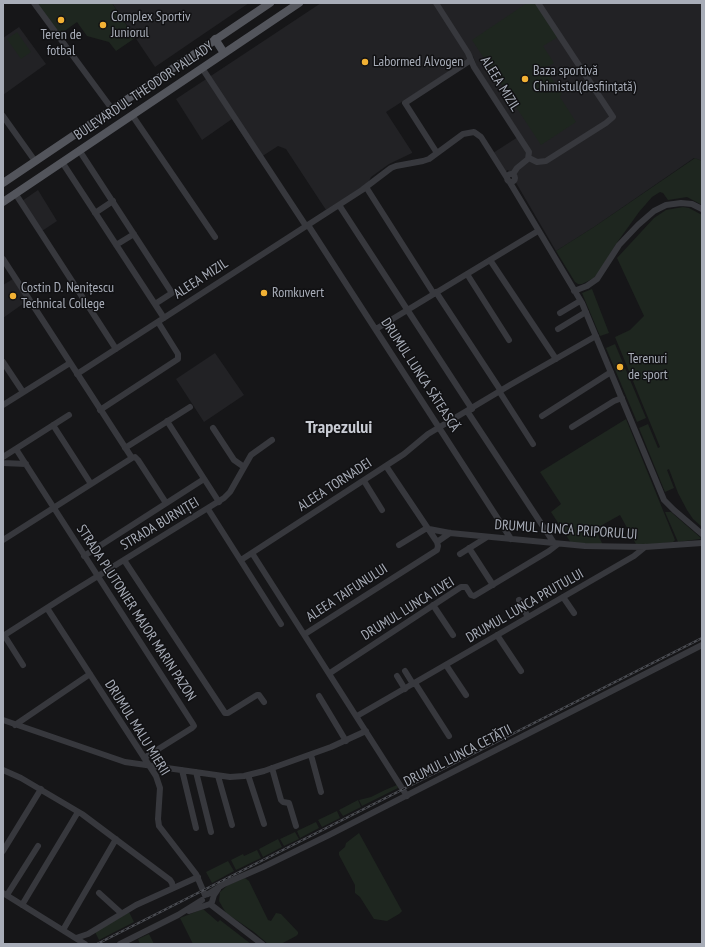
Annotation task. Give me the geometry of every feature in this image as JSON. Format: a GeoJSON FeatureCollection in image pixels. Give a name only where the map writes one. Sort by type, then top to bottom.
{"type":"FeatureCollection","features":[{"type":"Feature","properties":{"kind":"main road","name":"BULEVARDUL THEODOR PALLADY"},"geometry":{"type":"LineString","coordinates":[[3,183],[33,157],[112,109],[270,3]]}},
{"type":"Feature","properties":{"kind":"main road","name":"BULEVARDUL THEODOR PALLADY"},"geometry":{"type":"LineString","coordinates":[[3,202],[79,150],[134,118],[202,68],[299,3]]}},
{"type":"Feature","properties":{"kind":"main road"},"geometry":{"type":"LineString","coordinates":[[215,40],[224,53]]}},
{"type":"Feature","properties":{"kind":"street"},"geometry":{"type":"LineString","coordinates":[[34,3],[112,109]]}},
{"type":"Feature","properties":{"kind":"street","name":"ALEEA MIZIL"},"geometry":{"type":"LineString","coordinates":[[436,3],[466,51],[474,67],[527,149],[529,154],[528,158]]}},
{"type":"Feature","properties":{"kind":"street"},"geometry":{"type":"LineString","coordinates":[[538,3],[613,116],[606,123],[546,161],[537,162],[528,158],[516,168],[511,178],[520,201],[586,312],[664,500],[702,534]]}},
{"type":"Feature","properties":{"kind":"street"},"geometry":{"type":"LineString","coordinates":[[437,153],[405,103],[471,60]]}},
{"type":"Feature","properties":{"kind":"street","name":"DRUMUL LUNCA SĂTEASCĂ"},"geometry":{"type":"LineString","coordinates":[[202,68],[376,329],[511,539]]}},
{"type":"Feature","properties":{"kind":"street"},"geometry":{"type":"LineString","coordinates":[[3,116],[33,157]]}},
{"type":"Feature","properties":{"kind":"street","name":"BULEVARDUL THEODOR PALLADY"},"geometry":{"type":"LineString","coordinates":[[134,118],[215,237]]}},
{"type":"Feature","properties":{"kind":"street","name":"ALEEA MIZIL"},"geometry":{"type":"LineString","coordinates":[[77,374],[307,226],[366,187],[394,166],[423,161],[437,153],[463,134],[470,132],[477,133],[511,178]]}},
{"type":"Feature","properties":{"kind":"street"},"geometry":{"type":"LineString","coordinates":[[79,150],[172,293],[155,304]]}},
{"type":"Feature","properties":{"kind":"street"},"geometry":{"type":"LineString","coordinates":[[62,162],[164,318]]}},
{"type":"Feature","properties":{"kind":"street"},"geometry":{"type":"LineString","coordinates":[[366,187],[500,391],[533,444]]}},
{"type":"Feature","properties":{"kind":"street"},"geometry":{"type":"LineString","coordinates":[[15,193],[116,348]]}},
{"type":"Feature","properties":{"kind":"street"},"geometry":{"type":"LineString","coordinates":[[95,213],[113,201]]}},
{"type":"Feature","properties":{"kind":"street"},"geometry":{"type":"LineString","coordinates":[[574,291],[597,280],[619,245],[654,211],[666,205],[681,202],[692,204],[702,209]]}},
{"type":"Feature","properties":{"kind":"street"},"geometry":{"type":"LineString","coordinates":[[339,205],[556,543]]}},
{"type":"Feature","properties":{"kind":"street"},"geometry":{"type":"LineString","coordinates":[[376,329],[538,231]]}},
{"type":"Feature","properties":{"kind":"street"},"geometry":{"type":"LineString","coordinates":[[116,245],[134,234]]}},
{"type":"Feature","properties":{"kind":"street"},"geometry":{"type":"LineString","coordinates":[[3,259],[125,448],[132,458],[138,460],[166,503]]}},
{"type":"Feature","properties":{"kind":"street"},"geometry":{"type":"LineString","coordinates":[[490,260],[556,359]]}},
{"type":"Feature","properties":{"kind":"street"},"geometry":{"type":"LineString","coordinates":[[467,274],[509,340]]}},
{"type":"Feature","properties":{"kind":"street"},"geometry":{"type":"LineString","coordinates":[[560,312],[580,301]]}},
{"type":"Feature","properties":{"kind":"street"},"geometry":{"type":"LineString","coordinates":[[558,329],[586,312]]}},
{"type":"Feature","properties":{"kind":"street"},"geometry":{"type":"LineString","coordinates":[[100,410],[178,359],[178,354],[158,322]]}},
{"type":"Feature","properties":{"kind":"street","name":"ALEEA TORNADEI"},"geometry":{"type":"LineString","coordinates":[[241,560],[408,452],[423,438],[440,427],[596,336]]}},
{"type":"Feature","properties":{"kind":"street"},"geometry":{"type":"LineString","coordinates":[[3,362],[23,392]]}},
{"type":"Feature","properties":{"kind":"street"},"geometry":{"type":"LineString","coordinates":[[4,404],[70,363]]}},
{"type":"Feature","properties":{"kind":"street"},"geometry":{"type":"LineString","coordinates":[[542,416],[611,372]]}},
{"type":"Feature","properties":{"kind":"street"},"geometry":{"type":"LineString","coordinates":[[572,427],[614,401],[622,398]]}},
{"type":"Feature","properties":{"kind":"street"},"geometry":{"type":"LineString","coordinates":[[125,448],[190,407]]}},
{"type":"Feature","properties":{"kind":"street"},"geometry":{"type":"LineString","coordinates":[[3,457],[69,415]]}},
{"type":"Feature","properties":{"kind":"street"},"geometry":{"type":"LineString","coordinates":[[167,421],[220,502]]}},
{"type":"Feature","properties":{"kind":"street"},"geometry":{"type":"LineString","coordinates":[[53,425],[91,484]]}},
{"type":"Feature","properties":{"kind":"street"},"geometry":{"type":"LineString","coordinates":[[213,428],[234,460],[244,467]]}},
{"type":"Feature","properties":{"kind":"street","name":"STRADA BURNIȚEI"},"geometry":{"type":"LineString","coordinates":[[4,635],[97,576],[220,502],[230,492],[252,453],[272,440]]}},
{"type":"Feature","properties":{"kind":"street","name":"STRADA PLUTONIER MAJOR MARIN PAZON"},"geometry":{"type":"LineString","coordinates":[[16,449],[194,726],[144,758]]}},
{"type":"Feature","properties":{"kind":"street"},"geometry":{"type":"LineString","coordinates":[[3,540],[132,458]]}},
{"type":"Feature","properties":{"kind":"street"},"geometry":{"type":"LineString","coordinates":[[3,463],[26,464]]}},
{"type":"Feature","properties":{"kind":"street"},"geometry":{"type":"LineString","coordinates":[[386,466],[437,542]]}},
{"type":"Feature","properties":{"kind":"street"},"geometry":{"type":"LineString","coordinates":[[84,556],[204,479]]}},
{"type":"Feature","properties":{"kind":"street"},"geometry":{"type":"LineString","coordinates":[[364,481],[382,510]]}},
{"type":"Feature","properties":{"kind":"street"},"geometry":{"type":"LineString","coordinates":[[208,509],[281,624]]}},
{"type":"Feature","properties":{"kind":"street"},"geometry":{"type":"LineString","coordinates":[[399,545],[428,528]]}},
{"type":"Feature","properties":{"kind":"street","name":"DRUMUL LUNCA PRIPORULUI"},"geometry":{"type":"LineString","coordinates":[[428,528],[450,533],[608,547],[645,547],[702,543]]}},
{"type":"Feature","properties":{"kind":"street","name":"ALEEA TAIFUNULUI"},"geometry":{"type":"LineString","coordinates":[[252,552],[305,634],[437,550],[437,542],[450,533]]}},
{"type":"Feature","properties":{"kind":"street"},"geometry":{"type":"LineString","coordinates":[[460,554],[488,536]]}},
{"type":"Feature","properties":{"kind":"street","name":"DRUMUL LUNCA ILVEI"},"geometry":{"type":"LineString","coordinates":[[330,673],[461,587],[466,588],[473,596],[547,553],[556,543]]}},
{"type":"Feature","properties":{"kind":"street","name":"DRUMUL LUNCA PRUTULUI"},"geometry":{"type":"LineString","coordinates":[[357,716],[634,556],[645,547]]}},
{"type":"Feature","properties":{"kind":"street"},"geometry":{"type":"LineString","coordinates":[[469,548],[493,584]]}},
{"type":"Feature","properties":{"kind":"street"},"geometry":{"type":"LineString","coordinates":[[124,560],[225,713],[228,714],[257,695],[259,695],[264,702]]}},
{"type":"Feature","properties":{"kind":"street"},"geometry":{"type":"LineString","coordinates":[[563,597],[574,613]]}},
{"type":"Feature","properties":{"kind":"street"},"geometry":{"type":"LineString","coordinates":[[519,600],[528,617]]}},
{"type":"Feature","properties":{"kind":"street"},"geometry":{"type":"LineString","coordinates":[[434,605],[453,635]]}},
{"type":"Feature","properties":{"kind":"street","name":"DRUMUL MALU MIERII"},"geometry":{"type":"LineString","coordinates":[[46,608],[158,780],[160,788],[159,826],[198,877],[208,900]]}},
{"type":"Feature","properties":{"kind":"street"},"geometry":{"type":"LineString","coordinates":[[305,634],[407,796]]}},
{"type":"Feature","properties":{"kind":"street"},"geometry":{"type":"LineString","coordinates":[[4,635],[23,665]]}},
{"type":"Feature","properties":{"kind":"street"},"geometry":{"type":"LineString","coordinates":[[497,635],[522,671]]}},
{"type":"Feature","properties":{"kind":"street","name":"DRUMUL LUNCA CETĂȚII"},"geometry":{"type":"LineString","coordinates":[[120,944],[208,900],[224,884],[277,860],[407,796],[702,645]]}},
{"type":"Feature","properties":{"kind":"street"},"geometry":{"type":"LineString","coordinates":[[446,665],[466,695]]}},
{"type":"Feature","properties":{"kind":"street"},"geometry":{"type":"LineString","coordinates":[[405,671],[449,736]]}},
{"type":"Feature","properties":{"kind":"street"},"geometry":{"type":"LineString","coordinates":[[15,725],[90,674]]}},
{"type":"Feature","properties":{"kind":"street"},"geometry":{"type":"LineString","coordinates":[[397,676],[405,688]]}},
{"type":"Feature","properties":{"kind":"street"},"geometry":{"type":"LineString","coordinates":[[319,696],[346,741]]}},
{"type":"Feature","properties":{"kind":"street"},"geometry":{"type":"LineString","coordinates":[[3,720],[120,760],[218,776],[236,777],[248,776],[272,768],[346,741],[366,732]]}},
{"type":"Feature","properties":{"kind":"street"},"geometry":{"type":"LineString","coordinates":[[311,754],[321,792]]}},
{"type":"Feature","properties":{"kind":"street"},"geometry":{"type":"LineString","coordinates":[[272,768],[281,800],[283,802],[288,802],[296,826]]}},
{"type":"Feature","properties":{"kind":"street"},"geometry":{"type":"LineString","coordinates":[[3,770],[16,775],[41,789],[78,812],[170,880],[173,888]]}},
{"type":"Feature","properties":{"kind":"street"},"geometry":{"type":"LineString","coordinates":[[182,770],[196,828]]}},
{"type":"Feature","properties":{"kind":"street"},"geometry":{"type":"LineString","coordinates":[[196,772],[212,832]]}},
{"type":"Feature","properties":{"kind":"street"},"geometry":{"type":"LineString","coordinates":[[218,776],[232,825]]}},
{"type":"Feature","properties":{"kind":"street"},"geometry":{"type":"LineString","coordinates":[[248,776],[264,824]]}},
{"type":"Feature","properties":{"kind":"street"},"geometry":{"type":"LineString","coordinates":[[3,851],[41,789]]}},
{"type":"Feature","properties":{"kind":"street"},"geometry":{"type":"LineString","coordinates":[[22,905],[78,812]]}},
{"type":"Feature","properties":{"kind":"street"},"geometry":{"type":"LineString","coordinates":[[63,930],[116,839]]}},
{"type":"Feature","properties":{"kind":"street"},"geometry":{"type":"LineString","coordinates":[[38,846],[5,894],[85,944]]}},
{"type":"Feature","properties":{"kind":"street"},"geometry":{"type":"LineString","coordinates":[[76,938],[96,929],[121,913],[198,877]]}},
{"type":"Feature","properties":{"kind":"street"},"geometry":{"type":"LineString","coordinates":[[99,893],[121,913]]}},
{"type":"Feature","properties":{"kind":"street"},"geometry":{"type":"LineString","coordinates":[[208,900],[226,917],[262,944]]}},
{"type":"Feature","properties":{"kind":"shaded area","name":"Complex Sportiv Juniorul"},"geometry":{"type":"Polygon","coordinates":[[[36,3],[112,3],[135,38],[116,51],[109,42],[87,36],[77,22],[59,35],[36,3]]]}},
{"type":"Feature","properties":{"kind":"shaded area"},"geometry":{"type":"Polygon","coordinates":[[[112,3],[249,3],[155,67],[112,3]]]}},
{"type":"Feature","properties":{"kind":"shaded area"},"geometry":{"type":"Polygon","coordinates":[[[321,3],[702,3],[702,161],[694,158],[594,227],[556,251],[515,181],[515,175],[508,170],[505,172],[493,153],[521,135],[477,67],[473,56],[386,112],[412,153],[389,164],[371,177],[368,183],[326,210],[286,149],[278,146],[258,159],[232,119],[202,140],[176,99],[321,3]]]}},
{"type":"Feature","properties":{"kind":"shaded area","name":"Baza sportivă Chimistul(desființată)"},"geometry":{"type":"Polygon","coordinates":[[[527,3],[535,3],[558,37],[543,46],[554,63],[545,68],[562,94],[560,97],[576,122],[541,145],[472,40],[527,3]]]}},
{"type":"Feature","properties":{"kind":"shaded area"},"geometry":{"type":"Polygon","coordinates":[[[19,27],[46,64],[3,95],[3,38],[19,27]]]}},
{"type":"Feature","properties":{"kind":"shaded area"},"geometry":{"type":"Polygon","coordinates":[[[17,32],[31,52],[21,59],[7,39],[17,32]]]}},
{"type":"Feature","properties":{"kind":"shaded area"},"geometry":{"type":"Polygon","coordinates":[[[695,158],[702,161],[702,205],[687,197],[668,200],[663,193],[660,192],[652,197],[639,212],[594,278],[582,284],[575,282],[556,251],[695,158]]]}},
{"type":"Feature","properties":{"kind":"shaded area"},"geometry":{"type":"Polygon","coordinates":[[[38,190],[57,221],[42,231],[22,201],[38,190]]]}},
{"type":"Feature","properties":{"kind":"shaded area"},"geometry":{"type":"Polygon","coordinates":[[[683,207],[689,208],[702,215],[702,527],[693,519],[687,510],[678,493],[669,469],[667,470],[674,488],[665,492],[639,428],[648,424],[658,448],[660,447],[615,337],[630,330],[644,316],[617,258],[654,218],[666,210],[683,207]]]}},
{"type":"Feature","properties":{"kind":"shaded area","name":"Costin D. Nenițescu Technical College"},"geometry":{"type":"Polygon","coordinates":[[[13,279],[27,301],[3,318],[3,285],[13,279]]]}},
{"type":"Feature","properties":{"kind":"shaded area"},"geometry":{"type":"Polygon","coordinates":[[[592,289],[609,333],[600,336],[582,293],[592,289]]]}},
{"type":"Feature","properties":{"kind":"shaded area","name":"Terenuri de sport"},"geometry":{"type":"Polygon","coordinates":[[[615,344],[646,418],[637,422],[606,348],[615,344]]]}},
{"type":"Feature","properties":{"kind":"shaded area"},"geometry":{"type":"Polygon","coordinates":[[[215,353],[244,395],[204,422],[176,379],[215,353]]]}},
{"type":"Feature","properties":{"kind":"shaded area"},"geometry":{"type":"Polygon","coordinates":[[[626,419],[675,540],[673,542],[637,546],[620,515],[595,529],[603,545],[571,543],[551,512],[561,504],[540,472],[626,419]]]}},
{"type":"Feature","properties":{"kind":"shaded area"},"geometry":{"type":"Polygon","coordinates":[[[665,512],[671,512],[701,538],[678,542],[665,512]]]}},
{"type":"Feature","properties":{"kind":"shaded area"},"geometry":{"type":"Polygon","coordinates":[[[397,785],[398,788],[362,806],[359,800],[371,797],[397,785]]]}},
{"type":"Feature","properties":{"kind":"shaded area"},"geometry":{"type":"Polygon","coordinates":[[[358,800],[361,807],[343,816],[339,810],[358,800]]]}},
{"type":"Feature","properties":{"kind":"shaded area"},"geometry":{"type":"Polygon","coordinates":[[[337,811],[340,818],[322,827],[318,820],[337,811]]]}},
{"type":"Feature","properties":{"kind":"shaded area"},"geometry":{"type":"Polygon","coordinates":[[[316,822],[319,828],[300,838],[297,831],[316,822]]]}},
{"type":"Feature","properties":{"kind":"shaded area"},"geometry":{"type":"Polygon","coordinates":[[[295,832],[299,839],[284,846],[280,839],[295,832]]]}},
{"type":"Feature","properties":{"kind":"shaded area"},"geometry":{"type":"Polygon","coordinates":[[[359,833],[402,911],[387,921],[374,919],[360,897],[355,893],[355,885],[339,855],[339,852],[345,847],[346,843],[359,833]]]}},
{"type":"Feature","properties":{"kind":"shaded area"},"geometry":{"type":"Polygon","coordinates":[[[278,839],[282,847],[263,857],[259,849],[278,839]]]}},
{"type":"Feature","properties":{"kind":"shaded area"},"geometry":{"type":"Polygon","coordinates":[[[257,850],[261,858],[236,870],[231,860],[243,854],[244,856],[257,850]]]}},
{"type":"Feature","properties":{"kind":"shaded area"},"geometry":{"type":"Polygon","coordinates":[[[228,861],[234,871],[212,883],[206,872],[228,861]]]}},
{"type":"Feature","properties":{"kind":"shaded area"},"geometry":{"type":"Polygon","coordinates":[[[245,878],[249,881],[268,920],[271,921],[276,913],[281,914],[298,932],[296,936],[281,944],[268,944],[254,932],[226,913],[219,901],[220,892],[228,885],[245,878]]]}},
{"type":"Feature","properties":{"kind":"shaded area"},"geometry":{"type":"Polygon","coordinates":[[[203,909],[218,922],[220,920],[251,944],[193,944],[180,918],[203,909]]]}},
{"type":"Feature","properties":{"kind":"shaded area"},"geometry":{"type":"Polygon","coordinates":[[[129,912],[134,922],[99,940],[95,932],[129,912]]]}},
{"type":"Feature","properties":{"kind":"shaded area"},"geometry":{"type":"Polygon","coordinates":[[[149,934],[154,944],[140,944],[138,939],[149,934]]]}},
{"type":"Feature","properties":{"kind":"railway"},"geometry":{"type":"LineString","coordinates":[[97,944],[702,638]]}},
{"type":"Feature","properties":{"kind":"place","name":"Teren de fotbal"},"geometry":{"type":"Point","coordinates":[61,20]}},
{"type":"Feature","properties":{"kind":"place","name":"Complex Sportiv Juniorul"},"geometry":{"type":"Point","coordinates":[103,25]}},
{"type":"Feature","properties":{"kind":"place","name":"Labormed Alvogen"},"geometry":{"type":"Point","coordinates":[365,62]}},
{"type":"Feature","properties":{"kind":"place","name":"Baza sportivă Chimistul(desființată)"},"geometry":{"type":"Point","coordinates":[525,79]}},
{"type":"Feature","properties":{"kind":"place","name":"Romkuvert"},"geometry":{"type":"Point","coordinates":[264,293]}},
{"type":"Feature","properties":{"kind":"place","name":"Costin D. Nenițescu Technical College"},"geometry":{"type":"Point","coordinates":[13,296]}},
{"type":"Feature","properties":{"kind":"place","name":"Terenuri de sport"},"geometry":{"type":"Point","coordinates":[620,367]}},
{"type":"Feature","properties":{"kind":"district","name":"Trapezului"},"geometry":{"type":"Point","coordinates":[339,428]}}]}
